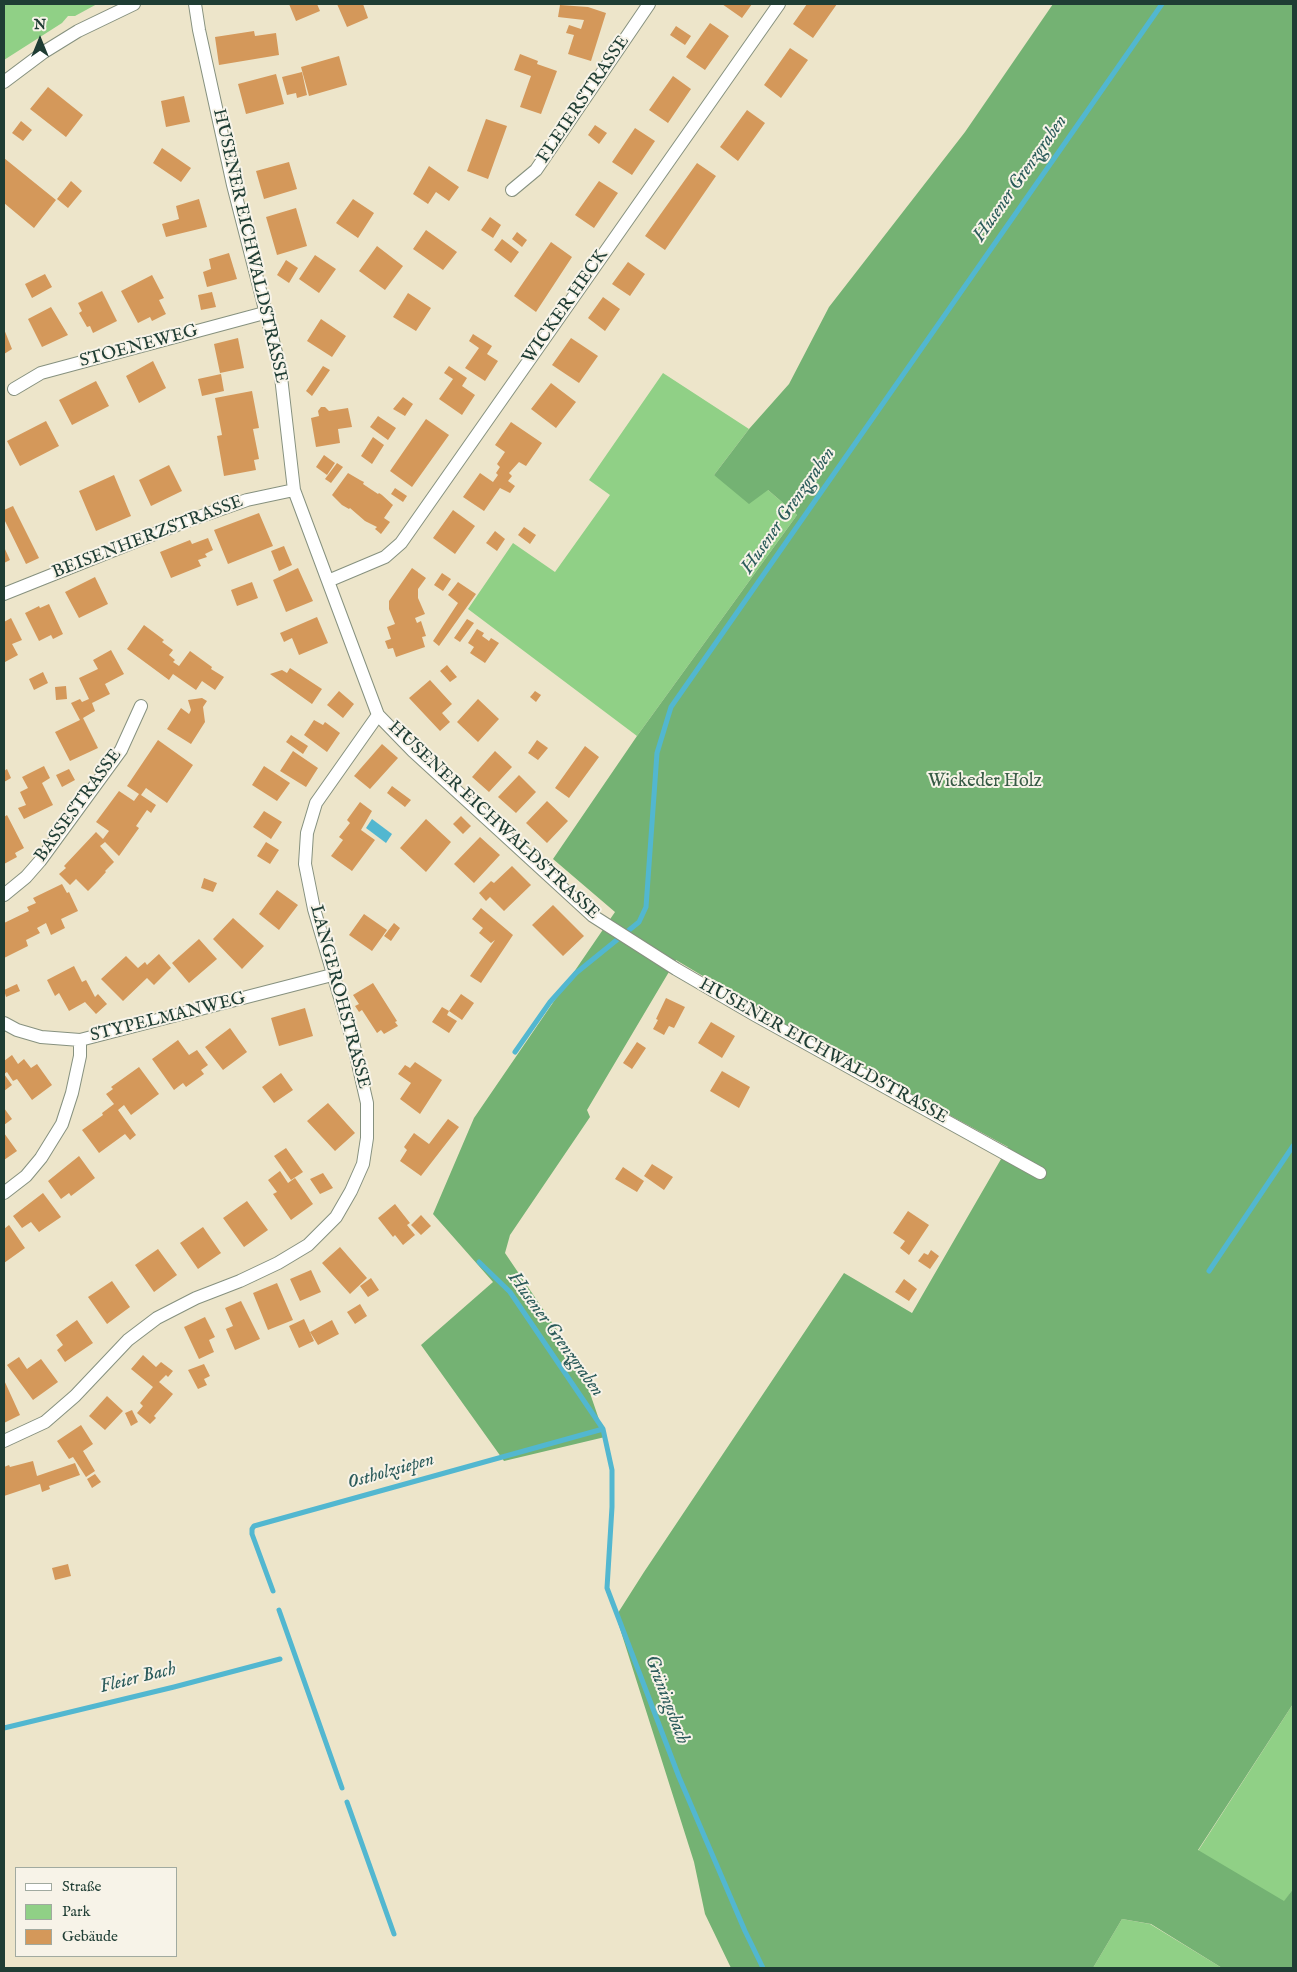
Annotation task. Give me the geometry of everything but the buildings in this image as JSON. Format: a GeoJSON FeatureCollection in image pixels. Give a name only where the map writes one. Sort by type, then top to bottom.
{"type":"FeatureCollection","features":[{"type":"Feature","properties":{"kind":"street"},"geometry":{"type":"LineString","coordinates":[[4,82],[44,52],[78,31],[134,4]]}},
{"type":"Feature","properties":{"kind":"street","name":"HUSENER EICHWALDSTRASSE"},"geometry":{"type":"LineString","coordinates":[[195,4],[233,185],[268,312],[280,368],[294,490],[378,715],[413,750],[593,916],[755,1015],[1040,1173]]}},
{"type":"Feature","properties":{"kind":"street","name":"FLEIERSTRASSE"},"geometry":{"type":"LineString","coordinates":[[512,190],[536,170],[649,4]]}},
{"type":"Feature","properties":{"kind":"street","name":"WICKER HECK"},"geometry":{"type":"LineString","coordinates":[[328,582],[385,557],[402,542],[779,4]]}},
{"type":"Feature","properties":{"kind":"street","name":"STOENEWEG"},"geometry":{"type":"LineString","coordinates":[[14,389],[41,374],[268,312]]}},
{"type":"Feature","properties":{"kind":"street","name":"BEISENHERZSTRASSE"},"geometry":{"type":"LineString","coordinates":[[4,594],[191,520],[247,500],[294,490]]}},
{"type":"Feature","properties":{"kind":"street","name":"BASSESTRASSE"},"geometry":{"type":"LineString","coordinates":[[4,895],[26,877],[40,861],[121,750],[140,706]]}},
{"type":"Feature","properties":{"kind":"street","name":"LANGEROHSTRASSE"},"geometry":{"type":"LineString","coordinates":[[4,1441],[45,1422],[75,1396],[128,1340],[157,1318],[196,1298],[240,1281],[278,1263],[308,1245],[336,1217],[351,1191],[363,1164],[367,1138],[367,1103],[353,1042],[314,910],[305,864],[307,833],[316,803],[378,715]]}},
{"type":"Feature","properties":{"kind":"street","name":"STYPELMANWEG"},"geometry":{"type":"LineString","coordinates":[[4,1023],[17,1030],[41,1037],[80,1040],[332,975]]}},
{"type":"Feature","properties":{"kind":"street"},"geometry":{"type":"LineString","coordinates":[[4,1193],[26,1176],[42,1158],[62,1124],[72,1093],[80,1056],[80,1040]]}},
{"type":"Feature","properties":{"kind":"green space"},"geometry":{"type":"Polygon","coordinates":[[[4,4],[97,4],[75,16],[68,16],[62,23],[4,60],[4,4]]]}},
{"type":"Feature","properties":{"kind":"green space","name":"Wickeder Holz"},"geometry":{"type":"Polygon","coordinates":[[[1053,4],[1293,4],[1293,1704],[1198,1850],[1284,1901],[1293,1889],[1293,1968],[1222,1968],[1151,1924],[1122,1919],[1093,1968],[731,1968],[705,1914],[694,1862],[616,1616],[844,1273],[912,1313],[1008,1147],[795,1031],[676,960],[587,1110],[590,1117],[510,1235],[505,1253],[580,1364],[605,1437],[504,1461],[421,1345],[493,1282],[433,1214],[474,1118],[615,912],[553,859],[637,736],[797,515],[768,490],[749,504],[714,475],[749,429],[789,384],[829,307],[965,132],[1053,4]]]}},
{"type":"Feature","properties":{"kind":"green space"},"geometry":{"type":"Polygon","coordinates":[[[663,373],[749,429],[714,475],[768,490],[797,515],[637,736],[468,609],[513,543],[555,572],[610,495],[589,480],[663,373]]]}},
{"type":"Feature","properties":{"kind":"green space"},"geometry":{"type":"Polygon","coordinates":[[[1293,1704],[1293,1889],[1284,1902],[1198,1851],[1293,1704]]]}},
{"type":"Feature","properties":{"kind":"green space"},"geometry":{"type":"Polygon","coordinates":[[[1122,1919],[1150,1924],[1222,1968],[1093,1968],[1122,1919]]]}},
{"type":"Feature","properties":{"kind":"water"},"geometry":{"type":"Polygon","coordinates":[[[372,819],[392,834],[386,843],[366,828],[372,819]]]}},
{"type":"Feature","properties":{"kind":"waterway","name":"Husener Grenzgraben"},"geometry":{"type":"LineString","coordinates":[[515,1052],[550,1002],[576,973],[639,922],[646,907],[657,753],[671,707],[1162,4]]}},
{"type":"Feature","properties":{"kind":"waterway"},"geometry":{"type":"LineString","coordinates":[[1209,1271],[1293,1146]]}},
{"type":"Feature","properties":{"kind":"waterway","name":"Grüningsbach"},"geometry":{"type":"LineString","coordinates":[[479,1262],[510,1292],[603,1429],[612,1470],[612,1507],[607,1588],[679,1777],[745,1931],[763,1968]]}},
{"type":"Feature","properties":{"kind":"waterway","name":"Ostholzsiepen"},"geometry":{"type":"LineString","coordinates":[[273,1591],[252,1534],[254,1526],[603,1429]]}},
{"type":"Feature","properties":{"kind":"waterway","name":"Ostholzsiepen"},"geometry":{"type":"LineString","coordinates":[[279,1610],[342,1788]]}},
{"type":"Feature","properties":{"kind":"waterway","name":"Fleier Bach"},"geometry":{"type":"LineString","coordinates":[[4,1728],[280,1659]]}},
{"type":"Feature","properties":{"kind":"waterway","name":"Ostholzsiepen"},"geometry":{"type":"LineString","coordinates":[[347,1802],[394,1934]]}}]}
